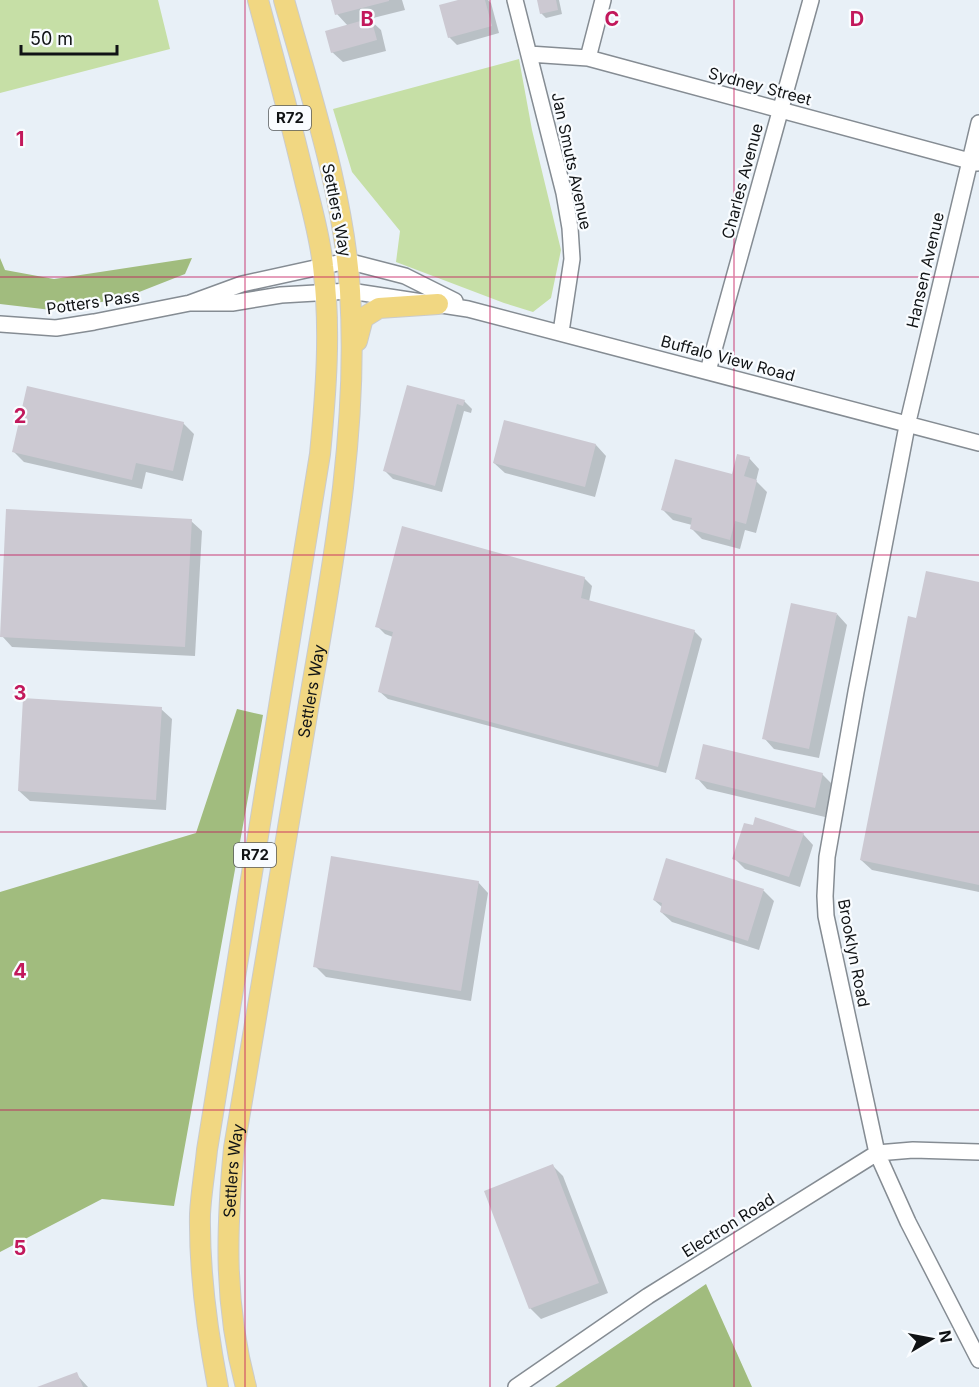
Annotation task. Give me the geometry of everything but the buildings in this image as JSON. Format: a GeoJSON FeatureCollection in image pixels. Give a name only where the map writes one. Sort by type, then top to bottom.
{"type":"FeatureCollection","features":[{"type":"Feature","properties":{"kind":"main road","name":"Settlers Way"},"geometry":{"type":"LineString","coordinates":[[218,1387],[208,1334],[201,1271],[200,1213],[207,1150],[320,454],[325,406],[327,332],[323,265],[292,128],[258,0]]}},
{"type":"Feature","properties":{"kind":"main road","name":"Settlers Way"},"geometry":{"type":"LineString","coordinates":[[246,1387],[233,1328],[227,1268],[228,1213],[234,1148],[335,554],[348,454],[351,407],[350,291],[347,261],[332,178],[284,0]]}},
{"type":"Feature","properties":{"kind":"main road"},"geometry":{"type":"LineString","coordinates":[[351,407],[358,335],[363,318],[379,308],[438,304]]}},
{"type":"Feature","properties":{"kind":"street","name":"Jan Smuts Avenue"},"geometry":{"type":"LineString","coordinates":[[515,0],[564,193],[570,228],[572,259],[561,332]]}},
{"type":"Feature","properties":{"kind":"street"},"geometry":{"type":"LineString","coordinates":[[588,58],[603,0]]}},
{"type":"Feature","properties":{"kind":"street","name":"Charles Avenue"},"geometry":{"type":"LineString","coordinates":[[708,371],[811,0]]}},
{"type":"Feature","properties":{"kind":"street","name":"Sydney Street"},"geometry":{"type":"LineString","coordinates":[[529,54],[588,58],[974,162]]}},
{"type":"Feature","properties":{"kind":"street","name":"Hansen Avenue"},"geometry":{"type":"LineString","coordinates":[[907,426],[974,162],[979,123]]}},
{"type":"Feature","properties":{"kind":"street","name":"Potters Pass"},"geometry":{"type":"LineString","coordinates":[[0,324],[56,328],[190,303],[242,284],[347,261]]}},
{"type":"Feature","properties":{"kind":"street","name":"Buffalo View Road"},"geometry":{"type":"LineString","coordinates":[[347,261],[405,276],[468,309]]}},
{"type":"Feature","properties":{"kind":"street","name":"Potters Pass"},"geometry":{"type":"LineString","coordinates":[[190,303],[232,303],[281,295],[350,291]]}},
{"type":"Feature","properties":{"kind":"street","name":"Buffalo View Road"},"geometry":{"type":"LineString","coordinates":[[350,291],[468,309],[708,371],[907,426],[979,443]]}},
{"type":"Feature","properties":{"kind":"street","name":"Brooklyn Road"},"geometry":{"type":"LineString","coordinates":[[907,426],[856,692],[825,877],[826,916],[877,1153],[908,1222],[979,1360]]}},
{"type":"Feature","properties":{"kind":"street","name":"Electron Road"},"geometry":{"type":"LineString","coordinates":[[516,1387],[648,1296],[877,1153],[913,1150],[979,1152]]}},
{"type":"Feature","properties":{"kind":"green space"},"geometry":{"type":"Polygon","coordinates":[[[0,0],[158,0],[170,49],[0,93],[0,0]]]}},
{"type":"Feature","properties":{"kind":"green space"},"geometry":{"type":"Polygon","coordinates":[[[519,59],[532,130],[561,250],[551,298],[533,312],[396,262],[400,231],[352,172],[333,109],[519,59]]]}},
{"type":"Feature","properties":{"kind":"green space"},"geometry":{"type":"Polygon","coordinates":[[[0,258],[5,270],[54,279],[192,258],[185,274],[129,296],[60,311],[0,304],[0,258]]]}},
{"type":"Feature","properties":{"kind":"green space"},"geometry":{"type":"Polygon","coordinates":[[[237,709],[263,715],[174,1206],[102,1199],[0,1252],[0,892],[196,833],[237,709]]]}},
{"type":"Feature","properties":{"kind":"green space"},"geometry":{"type":"Polygon","coordinates":[[[706,1284],[752,1387],[555,1387],[706,1284]]]}}]}
